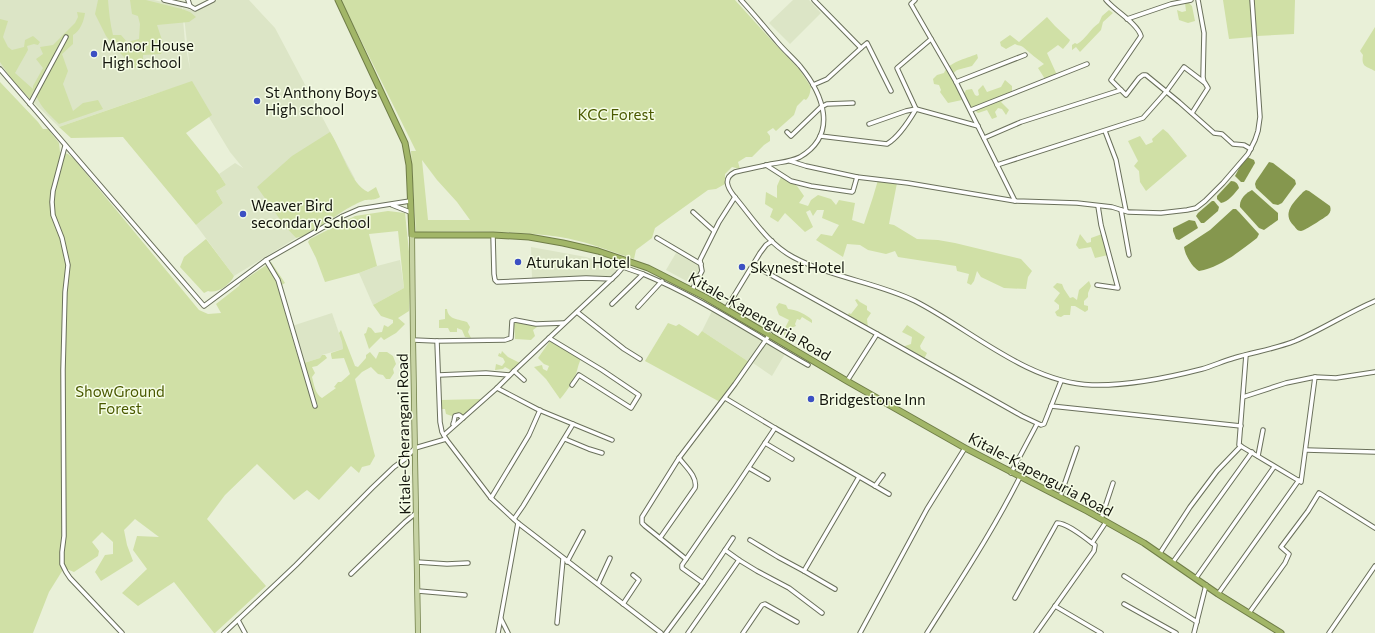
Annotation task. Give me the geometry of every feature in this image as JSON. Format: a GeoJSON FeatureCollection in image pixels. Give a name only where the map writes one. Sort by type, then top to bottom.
{"type":"FeatureCollection","features":[{"type":"Feature","properties":{"kind":"highway"},"geometry":{"type":"LineString","coordinates":[[338,0],[405,143],[409,165],[412,234]]}},
{"type":"Feature","properties":{"kind":"highway","name":"Kitale-Kapenguria Road"},"geometry":{"type":"LineString","coordinates":[[412,234],[528,237],[598,251],[648,268],[726,309],[847,381],[965,448],[1060,497],[1144,543],[1218,594],[1281,633]]}},
{"type":"Feature","properties":{"kind":"main road","name":"Kitale-Cherangani Road"},"geometry":{"type":"LineString","coordinates":[[412,234],[412,340],[418,633]]}},
{"type":"Feature","properties":{"kind":"street"},"geometry":{"type":"LineString","coordinates":[[164,0],[190,6],[195,9],[198,9],[213,0]]}},
{"type":"Feature","properties":{"kind":"street"},"geometry":{"type":"LineString","coordinates":[[188,0],[190,6]]}},
{"type":"Feature","properties":{"kind":"street"},"geometry":{"type":"LineString","coordinates":[[742,0],[800,66],[813,85],[822,107],[825,122],[817,142],[807,151],[790,161],[766,165],[732,174],[727,182],[727,185],[735,197],[755,223],[772,241],[792,257],[851,279],[885,288],[913,300],[1016,361],[1041,374],[1061,381],[1091,385],[1164,378],[1204,368],[1294,341],[1375,301]]}},
{"type":"Feature","properties":{"kind":"street"},"geometry":{"type":"LineString","coordinates":[[814,0],[862,48]]}},
{"type":"Feature","properties":{"kind":"street"},"geometry":{"type":"LineString","coordinates":[[915,0],[911,4],[971,110],[1015,201]]}},
{"type":"Feature","properties":{"kind":"street"},"geometry":{"type":"LineString","coordinates":[[1106,0],[1113,8],[1126,18],[1141,36],[1111,80],[1126,95],[1139,78],[1144,75],[1214,133],[1222,134],[1233,144],[1244,145],[1251,149]]}},
{"type":"Feature","properties":{"kind":"street"},"geometry":{"type":"LineString","coordinates":[[1126,18],[1171,2],[1191,0]]}},
{"type":"Feature","properties":{"kind":"street"},"geometry":{"type":"LineString","coordinates":[[1192,114],[1208,88],[1203,76],[1204,33],[1198,0]]}},
{"type":"Feature","properties":{"kind":"street"},"geometry":{"type":"LineString","coordinates":[[790,161],[857,177],[908,183],[1015,201],[1076,203],[1128,212],[1161,213],[1177,212],[1196,208],[1223,183],[1251,149],[1255,140],[1260,117],[1252,0]]}},
{"type":"Feature","properties":{"kind":"street"},"geometry":{"type":"LineString","coordinates":[[30,104],[66,37]]}},
{"type":"Feature","properties":{"kind":"street"},"geometry":{"type":"LineString","coordinates":[[916,109],[897,68],[930,39]]}},
{"type":"Feature","properties":{"kind":"street"},"geometry":{"type":"LineString","coordinates":[[813,85],[827,79],[867,43],[891,91]]}},
{"type":"Feature","properties":{"kind":"street"},"geometry":{"type":"LineString","coordinates":[[956,82],[1025,55]]}},
{"type":"Feature","properties":{"kind":"street"},"geometry":{"type":"LineString","coordinates":[[971,110],[1087,64]]}},
{"type":"Feature","properties":{"kind":"street"},"geometry":{"type":"LineString","coordinates":[[997,165],[1143,118],[1166,92],[1184,67],[1205,82]]}},
{"type":"Feature","properties":{"kind":"street"},"geometry":{"type":"LineString","coordinates":[[0,69],[204,306],[266,260],[343,216],[359,209],[410,201]]}},
{"type":"Feature","properties":{"kind":"street"},"geometry":{"type":"LineString","coordinates":[[984,138],[1021,122],[1121,90]]}},
{"type":"Feature","properties":{"kind":"street"},"geometry":{"type":"LineString","coordinates":[[787,132],[791,136],[827,104],[853,103]]}},
{"type":"Feature","properties":{"kind":"street"},"geometry":{"type":"LineString","coordinates":[[820,136],[887,144],[906,124],[916,109]]}},
{"type":"Feature","properties":{"kind":"street"},"geometry":{"type":"LineString","coordinates":[[869,124],[916,109],[978,126]]}},
{"type":"Feature","properties":{"kind":"street"},"geometry":{"type":"LineString","coordinates":[[1104,131],[1116,160],[1126,211]]}},
{"type":"Feature","properties":{"kind":"street"},"geometry":{"type":"LineString","coordinates":[[65,146],[53,191],[52,202],[53,214],[62,238],[68,265],[65,292],[63,370],[64,536],[62,564],[70,578],[122,633]]}},
{"type":"Feature","properties":{"kind":"street"},"geometry":{"type":"LineString","coordinates":[[766,165],[791,181],[811,186],[852,192],[857,177]]}},
{"type":"Feature","properties":{"kind":"street"},"geometry":{"type":"LineString","coordinates":[[692,290],[701,274],[702,265],[700,260],[714,231],[735,197]]}},
{"type":"Feature","properties":{"kind":"street"},"geometry":{"type":"LineString","coordinates":[[391,204],[410,212]]}},
{"type":"Feature","properties":{"kind":"street"},"geometry":{"type":"LineString","coordinates":[[1098,206],[1101,225],[1118,288],[1098,285]]}},
{"type":"Feature","properties":{"kind":"street"},"geometry":{"type":"LineString","coordinates":[[1121,210],[1129,255]]}},
{"type":"Feature","properties":{"kind":"street"},"geometry":{"type":"LineString","coordinates":[[693,212],[714,231]]}},
{"type":"Feature","properties":{"kind":"street"},"geometry":{"type":"LineString","coordinates":[[493,235],[494,274],[497,282],[586,278],[612,279]]}},
{"type":"Feature","properties":{"kind":"street"},"geometry":{"type":"LineString","coordinates":[[658,238],[702,265]]}},
{"type":"Feature","properties":{"kind":"street"},"geometry":{"type":"LineString","coordinates":[[726,309],[766,245],[772,241]]}},
{"type":"Feature","properties":{"kind":"street"},"geometry":{"type":"LineString","coordinates":[[266,260],[278,280],[315,406]]}},
{"type":"Feature","properties":{"kind":"street"},"geometry":{"type":"LineString","coordinates":[[444,435],[497,388],[612,279],[623,267],[626,260]]}},
{"type":"Feature","properties":{"kind":"street"},"geometry":{"type":"LineString","coordinates":[[753,265],[772,277],[1041,426],[1044,424],[1061,381]]}},
{"type":"Feature","properties":{"kind":"street"},"geometry":{"type":"LineString","coordinates":[[623,267],[661,281],[696,299],[808,365]]}},
{"type":"Feature","properties":{"kind":"street"},"geometry":{"type":"LineString","coordinates":[[612,304],[643,274]]}},
{"type":"Feature","properties":{"kind":"street"},"geometry":{"type":"LineString","coordinates":[[638,307],[664,276]]}},
{"type":"Feature","properties":{"kind":"street"},"geometry":{"type":"LineString","coordinates":[[577,312],[624,349],[640,359]]}},
{"type":"Feature","properties":{"kind":"street"},"geometry":{"type":"LineString","coordinates":[[412,340],[437,341],[508,339],[511,337],[512,321],[515,320],[536,324],[565,323]]}},
{"type":"Feature","properties":{"kind":"street"},"geometry":{"type":"LineString","coordinates":[[686,560],[642,523],[642,517],[679,458],[725,398],[770,334]]}},
{"type":"Feature","properties":{"kind":"street"},"geometry":{"type":"LineString","coordinates":[[847,381],[877,334]]}},
{"type":"Feature","properties":{"kind":"street"},"geometry":{"type":"LineString","coordinates":[[549,338],[602,370],[639,395],[631,408],[578,374],[572,386]]}},
{"type":"Feature","properties":{"kind":"street"},"geometry":{"type":"LineString","coordinates":[[437,341],[440,422],[444,435],[491,498],[518,523],[563,559],[661,633]]}},
{"type":"Feature","properties":{"kind":"street"},"geometry":{"type":"LineString","coordinates":[[1241,446],[1246,355]]}},
{"type":"Feature","properties":{"kind":"street"},"geometry":{"type":"LineString","coordinates":[[514,371],[524,380]]}},
{"type":"Feature","properties":{"kind":"street"},"geometry":{"type":"LineString","coordinates":[[1243,397],[1286,383],[1315,377],[1336,378],[1375,372]]}},
{"type":"Feature","properties":{"kind":"street"},"geometry":{"type":"LineString","coordinates":[[439,375],[509,375]]}},
{"type":"Feature","properties":{"kind":"street"},"geometry":{"type":"LineString","coordinates":[[1218,594],[1299,480],[1301,482],[1315,377]]}},
{"type":"Feature","properties":{"kind":"street"},"geometry":{"type":"LineString","coordinates":[[497,388],[540,410],[612,440]]}},
{"type":"Feature","properties":{"kind":"street"},"geometry":{"type":"LineString","coordinates":[[725,398],[889,494]]}},
{"type":"Feature","properties":{"kind":"street"},"geometry":{"type":"LineString","coordinates":[[1052,406],[1241,426]]}},
{"type":"Feature","properties":{"kind":"street"},"geometry":{"type":"LineString","coordinates":[[491,498],[529,435],[540,410]]}},
{"type":"Feature","properties":{"kind":"street"},"geometry":{"type":"LineString","coordinates":[[452,424],[455,416],[459,415],[463,418]]}},
{"type":"Feature","properties":{"kind":"street"},"geometry":{"type":"LineString","coordinates":[[514,519],[524,506],[574,424]]}},
{"type":"Feature","properties":{"kind":"street"},"geometry":{"type":"LineString","coordinates":[[1011,473],[1037,424]]}},
{"type":"Feature","properties":{"kind":"street"},"geometry":{"type":"LineString","coordinates":[[703,583],[682,568],[682,566],[775,428]]}},
{"type":"Feature","properties":{"kind":"street"},"geometry":{"type":"LineString","coordinates":[[1258,456],[1263,430]]}},
{"type":"Feature","properties":{"kind":"street"},"geometry":{"type":"LineString","coordinates":[[224,633],[296,566],[372,488],[415,448],[446,439]]}},
{"type":"Feature","properties":{"kind":"street"},"geometry":{"type":"LineString","coordinates":[[564,439],[602,453]]}},
{"type":"Feature","properties":{"kind":"street"},"geometry":{"type":"LineString","coordinates":[[765,443],[792,459]]}},
{"type":"Feature","properties":{"kind":"street"},"geometry":{"type":"LineString","coordinates":[[1241,446],[1274,467],[1299,480]]}},
{"type":"Feature","properties":{"kind":"street"},"geometry":{"type":"LineString","coordinates":[[1160,553],[1190,507],[1217,471],[1241,446]]}},
{"type":"Feature","properties":{"kind":"street"},"geometry":{"type":"LineString","coordinates":[[860,633],[927,509],[965,448]]}},
{"type":"Feature","properties":{"kind":"street"},"geometry":{"type":"LineString","coordinates":[[1060,497],[1077,448]]}},
{"type":"Feature","properties":{"kind":"street"},"geometry":{"type":"LineString","coordinates":[[1306,450],[1375,452]]}},
{"type":"Feature","properties":{"kind":"street"},"geometry":{"type":"LineString","coordinates":[[1173,562],[1252,452]]}},
{"type":"Feature","properties":{"kind":"street"},"geometry":{"type":"LineString","coordinates":[[660,538],[695,488],[696,484],[692,474],[679,458]]}},
{"type":"Feature","properties":{"kind":"street"},"geometry":{"type":"LineString","coordinates":[[1196,578],[1274,467]]}},
{"type":"Feature","properties":{"kind":"street"},"geometry":{"type":"LineString","coordinates":[[749,468],[768,479]]}},
{"type":"Feature","properties":{"kind":"street"},"geometry":{"type":"LineString","coordinates":[[875,486],[883,475]]}},
{"type":"Feature","properties":{"kind":"street"},"geometry":{"type":"LineString","coordinates":[[804,571],[859,477]]}},
{"type":"Feature","properties":{"kind":"street"},"geometry":{"type":"LineString","coordinates":[[926,633],[970,564],[1012,494],[1020,477]]}},
{"type":"Feature","properties":{"kind":"street"},"geometry":{"type":"LineString","coordinates":[[1092,543],[1103,520],[1113,483]]}},
{"type":"Feature","properties":{"kind":"street"},"geometry":{"type":"LineString","coordinates":[[1249,613],[1285,563],[1289,554],[1281,547],[1308,511],[1318,493],[1375,528]]}},
{"type":"Feature","properties":{"kind":"street"},"geometry":{"type":"LineString","coordinates":[[351,574],[416,513]]}},
{"type":"Feature","properties":{"kind":"street"},"geometry":{"type":"LineString","coordinates":[[498,633],[518,523]]}},
{"type":"Feature","properties":{"kind":"street"},"geometry":{"type":"LineString","coordinates":[[1015,598],[1057,523],[1071,529],[1095,546],[1095,549],[1036,633]]}},
{"type":"Feature","properties":{"kind":"street"},"geometry":{"type":"LineString","coordinates":[[567,562],[583,532]]}},
{"type":"Feature","properties":{"kind":"street"},"geometry":{"type":"LineString","coordinates":[[666,633],[734,538]]}},
{"type":"Feature","properties":{"kind":"street"},"geometry":{"type":"LineString","coordinates":[[750,540],[835,589]]}},
{"type":"Feature","properties":{"kind":"street"},"geometry":{"type":"LineString","coordinates":[[725,550],[757,571],[789,588],[822,613]]}},
{"type":"Feature","properties":{"kind":"street"},"geometry":{"type":"LineString","coordinates":[[598,584],[610,558]]}},
{"type":"Feature","properties":{"kind":"street"},"geometry":{"type":"LineString","coordinates":[[557,623],[563,559]]}},
{"type":"Feature","properties":{"kind":"street"},"geometry":{"type":"LineString","coordinates":[[688,633],[739,560]]}},
{"type":"Feature","properties":{"kind":"street"},"geometry":{"type":"LineString","coordinates":[[417,562],[447,564],[468,563]]}},
{"type":"Feature","properties":{"kind":"street"},"geometry":{"type":"LineString","coordinates":[[1329,633],[1375,566]]}},
{"type":"Feature","properties":{"kind":"street"},"geometry":{"type":"LineString","coordinates":[[623,604],[639,580],[633,575]]}},
{"type":"Feature","properties":{"kind":"street"},"geometry":{"type":"LineString","coordinates":[[1124,576],[1197,622]]}},
{"type":"Feature","properties":{"kind":"street"},"geometry":{"type":"LineString","coordinates":[[1194,633],[1206,585]]}},
{"type":"Feature","properties":{"kind":"street"},"geometry":{"type":"LineString","coordinates":[[418,591],[465,595]]}},
{"type":"Feature","properties":{"kind":"street"},"geometry":{"type":"LineString","coordinates":[[743,633],[762,605],[765,604],[797,622]]}},
{"type":"Feature","properties":{"kind":"street"},"geometry":{"type":"LineString","coordinates":[[1124,604],[1176,633]]}},
{"type":"Feature","properties":{"kind":"street"},"geometry":{"type":"LineString","coordinates":[[1055,606],[1101,633]]}},
{"type":"Feature","properties":{"kind":"street"},"geometry":{"type":"LineString","coordinates":[[501,619],[508,633]]}},
{"type":"Feature","properties":{"kind":"street"},"geometry":{"type":"LineString","coordinates":[[238,620],[245,633]]}},
{"type":"Feature","properties":{"kind":"shaded area"},"geometry":{"type":"Polygon","coordinates":[[[0,0],[154,0],[182,7],[185,43],[190,69],[183,8],[194,11],[217,0],[249,0],[275,28],[355,179],[285,225],[296,238],[234,276],[196,225],[223,203],[216,191],[226,185],[219,174],[235,163],[243,168],[230,152],[190,83],[59,127],[16,85],[0,65],[0,0]]]}},
{"type":"Feature","properties":{"kind":"shaded area"},"geometry":{"type":"Polygon","coordinates":[[[793,0],[809,0],[821,13],[790,44],[769,23],[793,0]]]}},
{"type":"Feature","properties":{"kind":"shaded area"},"geometry":{"type":"Polygon","coordinates":[[[1247,157],[1254,160],[1255,163],[1244,182],[1241,182],[1235,176],[1244,159],[1247,157]]]}},
{"type":"Feature","properties":{"kind":"shaded area"},"geometry":{"type":"Polygon","coordinates":[[[1269,162],[1273,163],[1295,180],[1296,184],[1282,203],[1278,205],[1273,204],[1256,188],[1255,184],[1269,162]]]}},
{"type":"Feature","properties":{"kind":"shaded area"},"geometry":{"type":"Polygon","coordinates":[[[1231,181],[1236,183],[1239,188],[1229,199],[1221,203],[1217,199],[1217,196],[1231,181]]]}},
{"type":"Feature","properties":{"kind":"shaded area"},"geometry":{"type":"Polygon","coordinates":[[[1252,190],[1278,213],[1278,220],[1264,230],[1259,228],[1240,207],[1243,197],[1252,190]]]}},
{"type":"Feature","properties":{"kind":"shaded area"},"geometry":{"type":"Polygon","coordinates":[[[1306,190],[1330,206],[1330,213],[1323,219],[1300,231],[1290,221],[1289,212],[1293,204],[1306,190]]]}},
{"type":"Feature","properties":{"kind":"shaded area"},"geometry":{"type":"Polygon","coordinates":[[[1212,201],[1214,201],[1219,207],[1218,211],[1204,223],[1201,223],[1196,216],[1212,201]]]}},
{"type":"Feature","properties":{"kind":"shaded area"},"geometry":{"type":"Polygon","coordinates":[[[1233,209],[1236,209],[1259,234],[1257,238],[1223,262],[1199,271],[1189,260],[1184,247],[1210,230],[1233,209]]]}},
{"type":"Feature","properties":{"kind":"shaded area"},"geometry":{"type":"Polygon","coordinates":[[[1189,220],[1195,221],[1198,228],[1179,240],[1176,239],[1173,228],[1189,220]]]}},
{"type":"Feature","properties":{"kind":"shaded area"},"geometry":{"type":"Polygon","coordinates":[[[531,247],[586,257],[618,268],[612,277],[532,279],[531,247]]]}},
{"type":"Feature","properties":{"kind":"shaded area"},"geometry":{"type":"Polygon","coordinates":[[[676,253],[700,266],[701,273],[694,285],[666,270],[676,253]]]}},
{"type":"Feature","properties":{"kind":"shaded area"},"geometry":{"type":"Polygon","coordinates":[[[400,260],[404,288],[373,305],[359,273],[377,266],[400,260]]]}},
{"type":"Feature","properties":{"kind":"shaded area"},"geometry":{"type":"Polygon","coordinates":[[[712,311],[762,339],[749,362],[702,331],[712,311]]]}},
{"type":"Feature","properties":{"kind":"shaded area"},"geometry":{"type":"Polygon","coordinates":[[[332,313],[343,349],[322,355],[320,358],[304,363],[292,326],[332,313]]]}},
{"type":"Feature","properties":{"kind":"shaded area"},"geometry":{"type":"Polygon","coordinates":[[[766,342],[785,354],[772,376],[753,363],[766,342]]]}},
{"type":"Feature","properties":{"kind":"green space"},"geometry":{"type":"Polygon","coordinates":[[[98,0],[108,0],[113,35],[121,35],[127,42],[139,39],[140,24],[138,16],[132,14],[130,0],[146,0],[182,9],[190,12],[196,17],[189,22],[157,25],[164,46],[161,54],[143,55],[143,68],[135,68],[106,36],[95,14],[98,0]]]}},
{"type":"Feature","properties":{"kind":"green space","name":"KCC Forest"},"geometry":{"type":"Polygon","coordinates":[[[341,0],[735,0],[799,69],[811,87],[810,94],[806,100],[804,99],[797,106],[794,115],[776,131],[773,128],[767,132],[770,136],[770,141],[752,157],[746,157],[738,162],[740,169],[732,167],[725,174],[725,184],[716,189],[708,190],[655,228],[652,238],[636,250],[634,259],[597,246],[560,237],[524,233],[452,231],[416,232],[411,151],[416,151],[341,0]],[[422,160],[428,220],[470,220],[457,202],[437,180],[422,160]]]}},
{"type":"Feature","properties":{"kind":"green space"},"geometry":{"type":"Polygon","coordinates":[[[1189,0],[1189,3],[1192,6],[1195,21],[1188,23],[1179,20],[1177,10],[1182,12],[1186,11],[1185,3],[1189,0]]]}},
{"type":"Feature","properties":{"kind":"green space"},"geometry":{"type":"Polygon","coordinates":[[[1223,0],[1251,0],[1253,37],[1229,39],[1223,0]]]}},
{"type":"Feature","properties":{"kind":"green space"},"geometry":{"type":"Polygon","coordinates":[[[1254,0],[1295,0],[1294,34],[1257,36],[1254,0]]]}},
{"type":"Feature","properties":{"kind":"green space"},"geometry":{"type":"Polygon","coordinates":[[[1109,10],[1113,13],[1103,22],[1101,30],[1080,52],[1076,47],[1072,50],[1072,45],[1075,43],[1077,44],[1083,39],[1099,23],[1102,16],[1109,10]]]}},
{"type":"Feature","properties":{"kind":"green space"},"geometry":{"type":"Polygon","coordinates":[[[77,12],[85,13],[80,28],[73,35],[73,44],[62,54],[68,71],[63,84],[73,111],[83,103],[98,100],[103,109],[59,124],[41,105],[34,90],[30,99],[13,81],[0,62],[0,19],[8,21],[3,37],[8,47],[12,50],[24,47],[25,40],[33,36],[40,42],[38,45],[34,44],[27,46],[28,50],[15,73],[33,89],[33,86],[43,68],[36,59],[43,54],[40,47],[53,45],[75,23],[78,17],[77,12]]]}},
{"type":"Feature","properties":{"kind":"green space"},"geometry":{"type":"Polygon","coordinates":[[[1047,17],[1070,40],[1063,49],[1058,45],[1047,53],[1057,75],[1045,79],[1038,68],[1044,64],[1022,46],[1015,44],[1006,49],[1001,46],[1000,42],[1010,35],[1019,42],[1047,17]]]}},
{"type":"Feature","properties":{"kind":"green space"},"geometry":{"type":"Polygon","coordinates":[[[1375,27],[1375,71],[1364,64],[1363,55],[1360,51],[1375,27]]]}},
{"type":"Feature","properties":{"kind":"green space"},"geometry":{"type":"Polygon","coordinates":[[[977,54],[978,58],[972,66],[957,70],[951,75],[964,94],[966,90],[972,89],[977,96],[979,95],[978,90],[983,85],[987,92],[1001,87],[1005,80],[1012,86],[1012,92],[1001,102],[1009,110],[1006,115],[1002,109],[998,108],[995,112],[997,117],[992,119],[987,110],[978,113],[970,106],[966,108],[962,100],[948,103],[940,92],[941,90],[939,85],[934,84],[933,79],[937,75],[944,73],[946,69],[958,61],[977,54]]]}},
{"type":"Feature","properties":{"kind":"green space"},"geometry":{"type":"Polygon","coordinates":[[[192,81],[212,115],[186,133],[226,185],[216,191],[223,203],[196,225],[123,137],[71,138],[59,127],[192,81]]]}},
{"type":"Feature","properties":{"kind":"green space","name":"ShowGround Forest"},"geometry":{"type":"Polygon","coordinates":[[[0,82],[43,129],[48,129],[59,143],[60,152],[68,154],[74,159],[199,310],[208,314],[221,313],[216,304],[239,286],[241,282],[271,262],[285,283],[278,287],[294,344],[315,408],[318,405],[315,401],[304,363],[325,355],[327,358],[317,366],[312,367],[315,373],[312,377],[315,389],[322,398],[336,388],[334,387],[338,382],[341,382],[350,374],[344,358],[332,359],[331,355],[331,353],[343,349],[339,333],[341,330],[355,366],[358,367],[366,358],[366,355],[370,352],[376,359],[379,352],[387,352],[393,356],[396,364],[393,369],[394,373],[390,379],[386,379],[383,375],[378,374],[371,367],[362,372],[355,379],[375,456],[370,465],[362,467],[359,473],[351,466],[319,500],[307,490],[294,500],[257,464],[225,495],[207,519],[266,586],[215,633],[174,582],[138,606],[122,593],[147,569],[133,550],[137,536],[159,537],[135,519],[124,530],[127,545],[133,561],[101,581],[95,572],[105,555],[113,554],[113,542],[102,532],[92,542],[99,551],[98,556],[74,572],[64,568],[49,592],[33,633],[0,633],[0,82]]]}},
{"type":"Feature","properties":{"kind":"green space"},"geometry":{"type":"Polygon","coordinates":[[[1163,129],[1187,156],[1146,191],[1140,182],[1139,171],[1134,166],[1138,161],[1128,141],[1140,136],[1146,145],[1153,142],[1152,139],[1163,129]]]}},
{"type":"Feature","properties":{"kind":"green space"},"geometry":{"type":"Polygon","coordinates":[[[330,132],[356,182],[368,192],[376,187],[380,197],[357,203],[316,230],[296,238],[284,225],[257,187],[292,156],[330,132]]]}},
{"type":"Feature","properties":{"kind":"green space"},"geometry":{"type":"Polygon","coordinates":[[[781,177],[797,186],[804,196],[799,203],[808,206],[811,200],[818,195],[831,199],[836,205],[839,200],[855,203],[852,220],[864,224],[878,180],[897,183],[889,224],[894,225],[917,239],[938,240],[955,243],[1021,259],[1032,271],[1028,277],[1026,289],[1004,288],[981,277],[977,271],[971,285],[967,283],[969,274],[957,271],[956,266],[898,257],[895,251],[886,254],[868,250],[860,245],[847,244],[843,257],[816,240],[821,234],[832,236],[839,225],[822,218],[824,210],[817,210],[813,216],[810,210],[806,212],[813,227],[805,232],[785,213],[778,222],[770,217],[773,209],[765,204],[766,192],[777,198],[777,186],[781,177]]]}},
{"type":"Feature","properties":{"kind":"green space"},"geometry":{"type":"Polygon","coordinates":[[[388,211],[405,213],[411,271],[409,311],[398,318],[405,324],[396,333],[384,340],[381,337],[369,349],[364,334],[366,333],[368,327],[375,333],[382,332],[384,325],[388,327],[393,323],[393,320],[381,316],[373,305],[404,288],[398,231],[369,234],[377,266],[359,273],[325,282],[308,242],[310,239],[355,216],[388,211]]]}},
{"type":"Feature","properties":{"kind":"green space"},"geometry":{"type":"Polygon","coordinates":[[[1080,234],[1087,243],[1091,242],[1091,238],[1102,234],[1108,255],[1095,258],[1091,247],[1079,249],[1076,245],[1080,234]]]}},
{"type":"Feature","properties":{"kind":"green space"},"geometry":{"type":"Polygon","coordinates":[[[206,239],[234,276],[230,283],[223,288],[204,293],[180,267],[184,257],[206,239]]]}},
{"type":"Feature","properties":{"kind":"green space"},"geometry":{"type":"Polygon","coordinates":[[[1089,281],[1091,286],[1088,297],[1084,301],[1084,305],[1088,306],[1088,310],[1085,312],[1075,306],[1071,306],[1070,315],[1064,315],[1061,317],[1057,316],[1055,312],[1059,309],[1059,305],[1054,301],[1060,293],[1053,287],[1057,283],[1062,284],[1070,298],[1073,297],[1077,300],[1079,290],[1089,281]]]}},
{"type":"Feature","properties":{"kind":"green space"},"geometry":{"type":"Polygon","coordinates":[[[857,299],[867,306],[867,310],[871,313],[867,319],[868,328],[847,316],[849,313],[851,314],[858,305],[855,300],[857,299]]]}},
{"type":"Feature","properties":{"kind":"green space"},"geometry":{"type":"Polygon","coordinates":[[[779,303],[786,305],[788,309],[804,314],[812,320],[812,323],[802,317],[800,320],[797,319],[795,324],[796,326],[790,330],[793,335],[787,339],[784,337],[784,330],[789,320],[779,315],[776,307],[779,303]]]}},
{"type":"Feature","properties":{"kind":"green space"},"geometry":{"type":"Polygon","coordinates":[[[445,309],[447,309],[449,315],[452,317],[467,322],[470,327],[468,332],[471,338],[465,337],[462,330],[457,328],[457,332],[450,332],[448,328],[439,328],[439,320],[445,319],[445,309]]]}},
{"type":"Feature","properties":{"kind":"green space"},"geometry":{"type":"Polygon","coordinates":[[[516,322],[537,327],[533,330],[535,336],[531,340],[515,339],[514,324],[516,322]]]}},
{"type":"Feature","properties":{"kind":"green space"},"geometry":{"type":"Polygon","coordinates":[[[668,323],[676,326],[679,324],[698,336],[702,331],[749,362],[720,402],[645,361],[668,323]]]}},
{"type":"Feature","properties":{"kind":"green space"},"geometry":{"type":"Polygon","coordinates":[[[907,325],[925,337],[920,346],[921,349],[927,353],[924,359],[902,347],[911,344],[912,337],[902,332],[907,325]]]}},
{"type":"Feature","properties":{"kind":"green space"},"geometry":{"type":"Polygon","coordinates":[[[550,341],[581,359],[573,380],[560,399],[546,379],[534,367],[542,365],[543,369],[547,371],[549,366],[544,364],[538,358],[550,341]]]}},
{"type":"Feature","properties":{"kind":"green space"},"geometry":{"type":"Polygon","coordinates":[[[502,351],[508,357],[520,363],[512,371],[505,367],[503,369],[495,370],[496,364],[502,366],[505,362],[503,358],[498,356],[502,351]]]}},
{"type":"Feature","properties":{"kind":"green space"},"geometry":{"type":"Polygon","coordinates":[[[482,399],[463,416],[454,414],[452,416],[446,414],[445,409],[441,409],[440,400],[482,399]]]}},
{"type":"Feature","properties":{"kind":"place","name":"Manor House High school"},"geometry":{"type":"Point","coordinates":[94,54]}},
{"type":"Feature","properties":{"kind":"place","name":"St Anthony Boys High school"},"geometry":{"type":"Point","coordinates":[257,101]}},
{"type":"Feature","properties":{"kind":"place","name":"Weaver Bird secondary School"},"geometry":{"type":"Point","coordinates":[243,214]}},
{"type":"Feature","properties":{"kind":"place","name":"Aturukan Hotel"},"geometry":{"type":"Point","coordinates":[518,262]}},
{"type":"Feature","properties":{"kind":"place","name":"Skynest Hotel"},"geometry":{"type":"Point","coordinates":[742,267]}},
{"type":"Feature","properties":{"kind":"place","name":"Bridgestone Inn"},"geometry":{"type":"Point","coordinates":[811,399]}}]}
